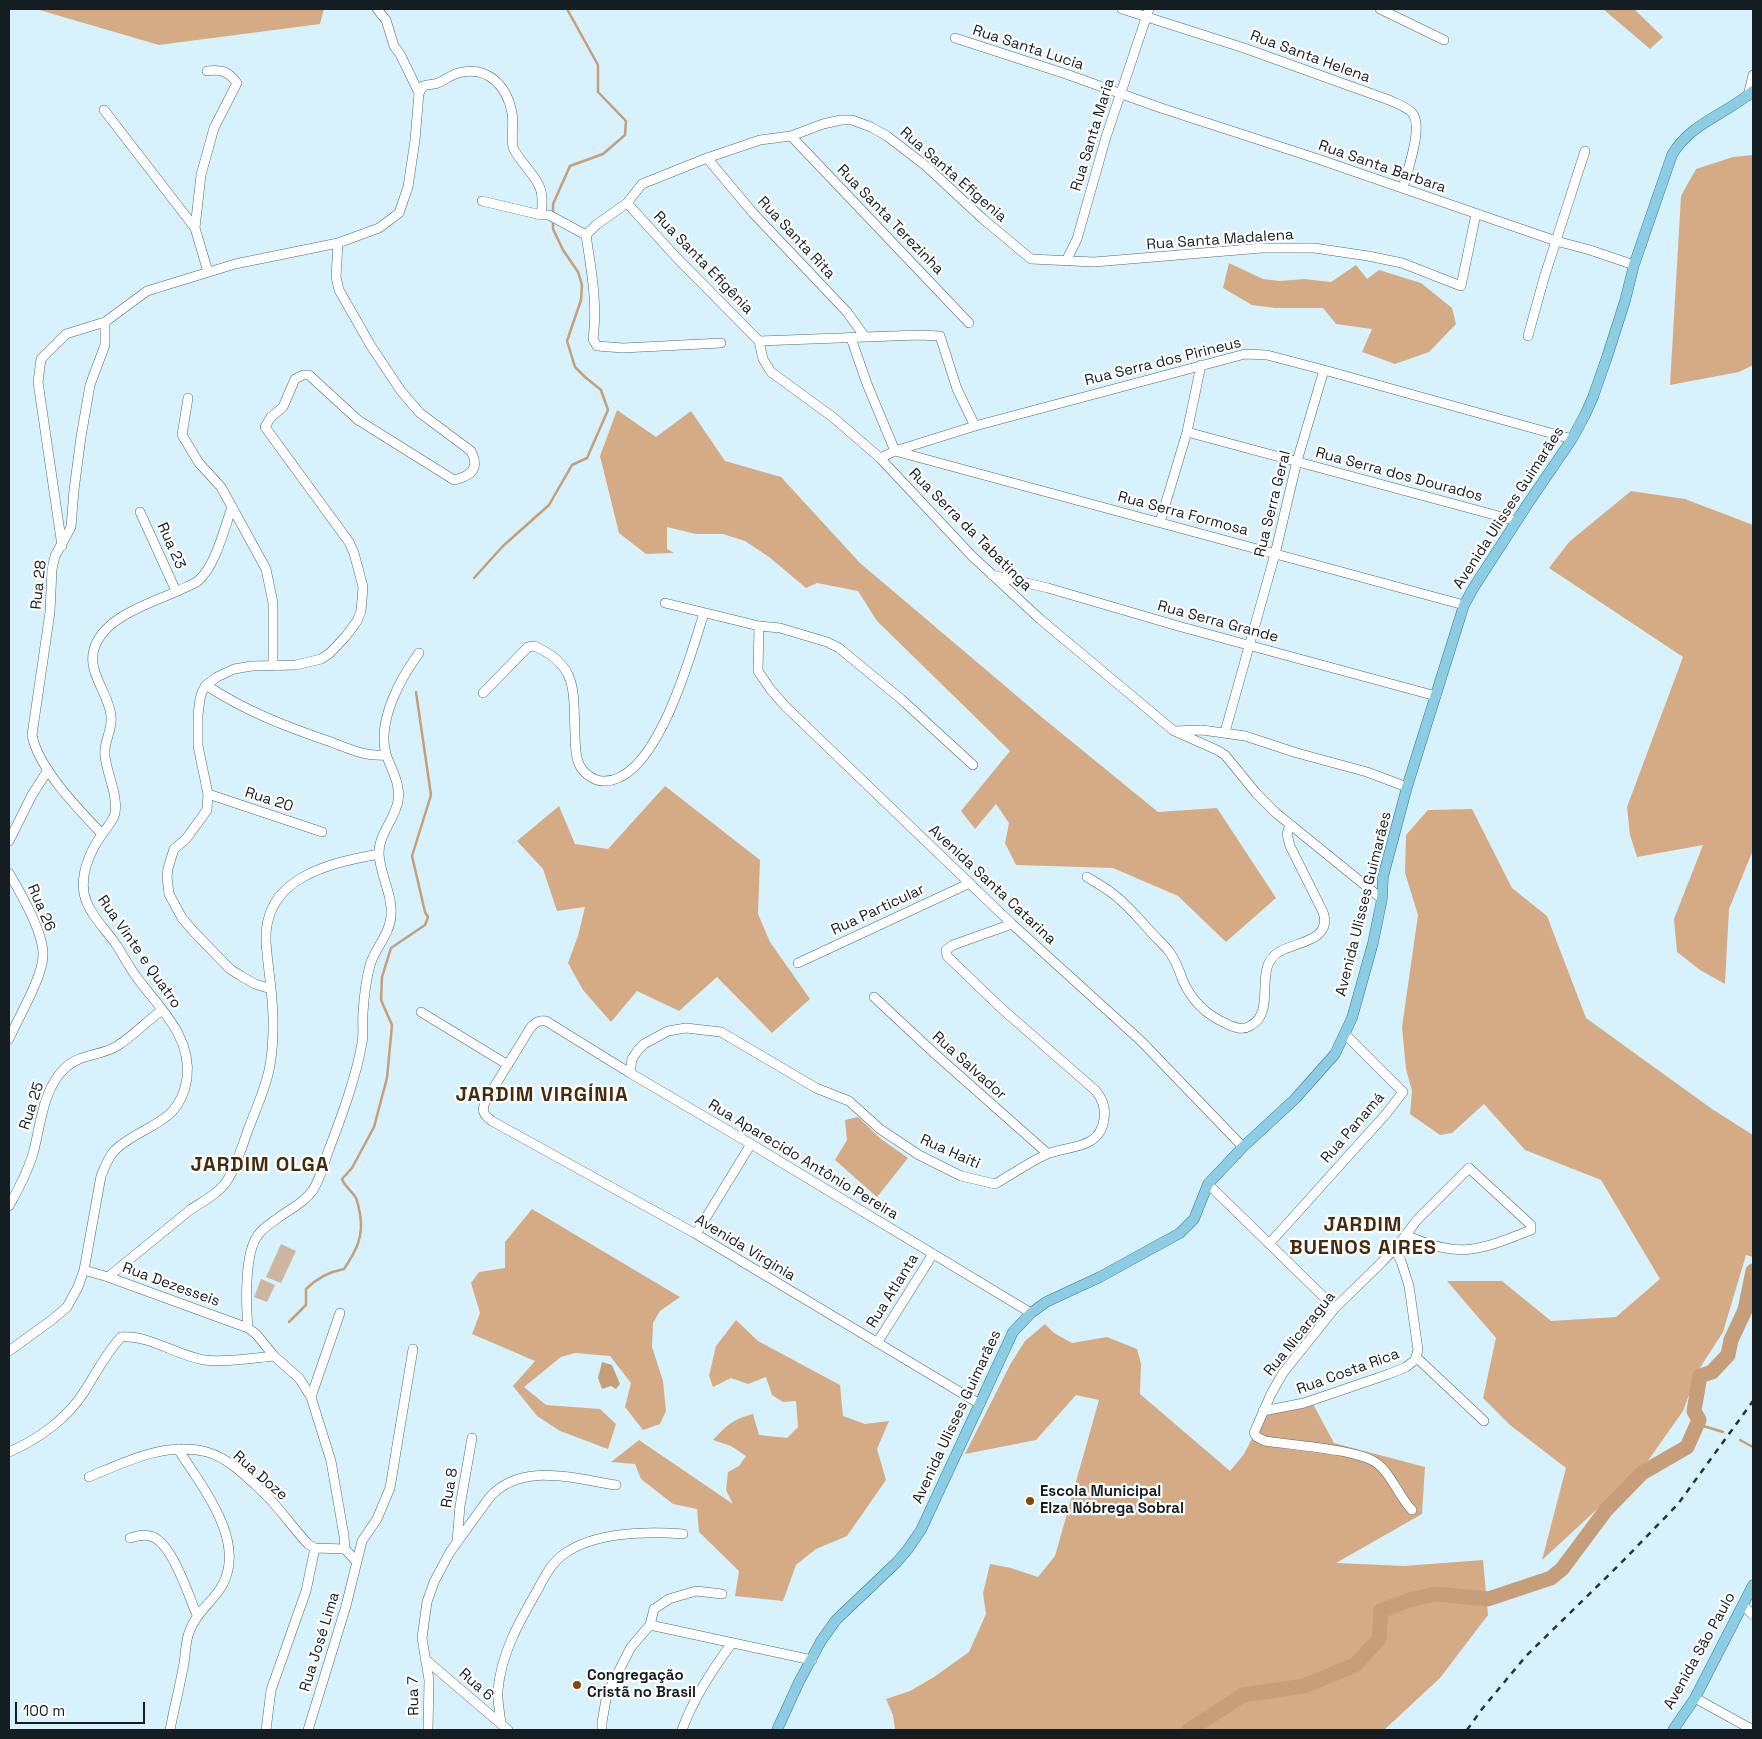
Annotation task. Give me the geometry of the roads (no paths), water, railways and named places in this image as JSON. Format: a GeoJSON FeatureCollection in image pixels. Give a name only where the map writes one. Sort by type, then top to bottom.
{"type":"FeatureCollection","features":[{"type":"Feature","properties":{"kind":"main road","name":"Avenida Ulisses Guimarães"},"geometry":{"type":"LineString","coordinates":[[777,1730],[799,1682],[821,1641],[836,1620],[897,1562],[921,1530],[1012,1332],[1031,1313],[1046,1302],[1100,1277],[1180,1233],[1194,1219],[1208,1184],[1243,1147],[1295,1099],[1336,1054],[1352,1018],[1373,943],[1382,899],[1383,877],[1407,787],[1464,605],[1572,439],[1593,397],[1625,302],[1634,265],[1667,169],[1678,144],[1694,130],[1750,94]]}},
{"type":"Feature","properties":{"kind":"main road","name":"Avenida São Paulo"},"geometry":{"type":"LineString","coordinates":[[1672,1730],[1695,1698],[1753,1585]]}},
{"type":"Feature","properties":{"kind":"street"},"geometry":{"type":"LineString","coordinates":[[378,9],[386,20],[394,46],[419,92]]}},
{"type":"Feature","properties":{"kind":"street","name":"Rua Santa Helena"},"geometry":{"type":"LineString","coordinates":[[1122,9],[1148,13],[1389,100],[1408,109],[1415,118],[1416,130],[1403,188]]}},
{"type":"Feature","properties":{"kind":"street"},"geometry":{"type":"LineString","coordinates":[[1380,9],[1444,40]]}},
{"type":"Feature","properties":{"kind":"street","name":"Rua Santa Maria"},"geometry":{"type":"LineString","coordinates":[[1066,261],[1077,239],[1106,137],[1148,13]]}},
{"type":"Feature","properties":{"kind":"street","name":"Rua Santa Lucia"},"geometry":{"type":"LineString","coordinates":[[955,38],[1066,74],[1120,94]]}},
{"type":"Feature","properties":{"kind":"street"},"geometry":{"type":"LineString","coordinates":[[195,228],[201,175],[214,128],[236,83],[225,71],[207,71]]}},
{"type":"Feature","properties":{"kind":"street"},"geometry":{"type":"LineString","coordinates":[[62,546],[38,382],[41,359],[66,334],[105,322],[147,291],[235,264],[338,243],[379,228],[399,213],[408,187],[421,87],[437,84],[458,73],[468,72],[484,73],[497,80],[505,92],[511,110],[514,124],[513,147],[542,189],[545,215]]}},
{"type":"Feature","properties":{"kind":"street"},"geometry":{"type":"LineString","coordinates":[[1750,94],[1753,75]]}},
{"type":"Feature","properties":{"kind":"street","name":"Rua Santa Barbara"},"geometry":{"type":"LineString","coordinates":[[1120,94],[1556,241],[1634,265]]}},
{"type":"Feature","properties":{"kind":"street"},"geometry":{"type":"LineString","coordinates":[[104,110],[195,228],[208,272]]}},
{"type":"Feature","properties":{"kind":"street","name":"Rua Santa Efigenia"},"geometry":{"type":"LineString","coordinates":[[586,234],[596,224],[627,203],[642,184],[707,158],[760,140],[791,136],[823,124],[841,120],[852,120],[871,127],[887,136],[926,166],[983,220],[1031,260],[1066,261]]}},
{"type":"Feature","properties":{"kind":"street","name":"Rua Santa Terezinha"},"geometry":{"type":"LineString","coordinates":[[791,136],[969,324]]}},
{"type":"Feature","properties":{"kind":"street"},"geometry":{"type":"LineString","coordinates":[[1528,336],[1585,151]]}},
{"type":"Feature","properties":{"kind":"street","name":"Rua Santa Rita"},"geometry":{"type":"LineString","coordinates":[[707,158],[753,213],[847,312],[865,337]]}},
{"type":"Feature","properties":{"kind":"street"},"geometry":{"type":"LineString","coordinates":[[482,201],[545,215],[560,220],[586,234],[587,251],[594,280],[593,339],[597,346],[612,348],[721,343]]}},
{"type":"Feature","properties":{"kind":"street","name":"Rua Santa Efigênia"},"geometry":{"type":"LineString","coordinates":[[627,203],[676,257],[759,341]]}},
{"type":"Feature","properties":{"kind":"street","name":"Rua Santa Madalena"},"geometry":{"type":"LineString","coordinates":[[1066,261],[1094,262],[1262,248],[1314,248],[1402,263],[1461,286],[1476,214]]}},
{"type":"Feature","properties":{"kind":"street"},"geometry":{"type":"LineString","coordinates":[[271,989],[255,984],[230,968],[194,932],[182,918],[169,894],[166,877],[174,849],[186,839],[207,810],[208,794],[198,746],[200,699],[206,686],[217,677],[234,669],[252,666],[296,665],[321,658],[346,636],[357,621],[361,611],[363,587],[354,553],[349,542],[264,427],[271,417],[283,407],[295,379],[303,375],[309,375],[358,420],[454,480],[466,477],[474,468],[475,460],[471,452],[420,413],[401,391],[371,346],[339,290],[336,277],[338,243]]}},
{"type":"Feature","properties":{"kind":"street","name":"Rua 28"},"geometry":{"type":"LineString","coordinates":[[102,834],[48,770],[36,749],[32,735],[50,612],[52,569],[55,556],[62,546],[73,519],[74,490],[81,437],[90,385],[105,345],[105,322]]}},
{"type":"Feature","properties":{"kind":"street"},"geometry":{"type":"LineString","coordinates":[[759,341],[919,335],[940,336],[957,390],[975,426]]}},
{"type":"Feature","properties":{"kind":"street"},"geometry":{"type":"LineString","coordinates":[[851,338],[894,451]]}},
{"type":"Feature","properties":{"kind":"street","name":"Rua Serra da Tabatinga"},"geometry":{"type":"LineString","coordinates":[[759,341],[763,359],[776,376],[834,418],[880,458],[947,530],[1040,619],[1174,731],[1226,755],[1261,798],[1276,813],[1382,899]]}},
{"type":"Feature","properties":{"kind":"street","name":"Rua Serra dos Pirineus"},"geometry":{"type":"LineString","coordinates":[[880,458],[894,451],[975,426],[1245,354],[1257,354],[1324,370],[1572,439]]}},
{"type":"Feature","properties":{"kind":"street"},"geometry":{"type":"LineString","coordinates":[[1160,522],[1187,432],[1202,365]]}},
{"type":"Feature","properties":{"kind":"street","name":"Rua Serra Geral"},"geometry":{"type":"LineString","coordinates":[[1225,732],[1275,554],[1297,462],[1324,370]]}},
{"type":"Feature","properties":{"kind":"street"},"geometry":{"type":"LineString","coordinates":[[188,398],[182,435],[199,463],[221,487],[261,558],[269,581],[273,604],[273,665]]}},
{"type":"Feature","properties":{"kind":"street","name":"Rua Serra dos Dourados"},"geometry":{"type":"LineString","coordinates":[[1187,432],[1517,521]]}},
{"type":"Feature","properties":{"kind":"street","name":"Rua Serra Formosa"},"geometry":{"type":"LineString","coordinates":[[894,451],[1464,605]]}},
{"type":"Feature","properties":{"kind":"street","name":"Rua Vinte e Quatro"},"geometry":{"type":"LineString","coordinates":[[9,1351],[53,1319],[66,1307],[78,1287],[84,1270],[106,1162],[115,1151],[165,1119],[176,1108],[184,1092],[187,1077],[186,1052],[177,1029],[134,974],[87,903],[84,892],[84,878],[90,854],[115,816],[116,806],[104,755],[104,746],[112,716],[96,674],[94,649],[104,633],[118,621],[141,607],[197,581],[210,566],[232,507]]}},
{"type":"Feature","properties":{"kind":"street","name":"Rua 23"},"geometry":{"type":"LineString","coordinates":[[140,512],[176,592]]}},
{"type":"Feature","properties":{"kind":"street","name":"Rua Serra Grande"},"geometry":{"type":"LineString","coordinates":[[992,575],[1048,588],[1178,626],[1436,696]]}},
{"type":"Feature","properties":{"kind":"street"},"geometry":{"type":"LineString","coordinates":[[665,603],[759,626],[780,628],[827,642],[839,648],[901,699],[973,765]]}},
{"type":"Feature","properties":{"kind":"street"},"geometry":{"type":"LineString","coordinates":[[483,693],[528,647],[534,646],[550,654],[561,662],[570,677],[575,743],[579,764],[586,773],[600,781],[616,780],[625,775],[642,758],[664,725],[704,613]]}},
{"type":"Feature","properties":{"kind":"street","name":"Avenida Santa Catarina"},"geometry":{"type":"LineString","coordinates":[[759,626],[758,671],[770,690],[1012,924],[1141,1041],[1243,1147]]}},
{"type":"Feature","properties":{"kind":"street"},"geometry":{"type":"LineString","coordinates":[[356,1561],[345,1549],[331,1461],[310,1397],[299,1378],[274,1356],[256,1334],[248,1328],[247,1292],[251,1248],[257,1236],[281,1215],[295,1208],[313,1189],[347,1098],[362,1042],[363,1011],[371,962],[392,916],[379,854],[381,841],[398,801],[397,780],[386,755],[384,734],[388,713],[400,684],[419,653]]}},
{"type":"Feature","properties":{"kind":"street"},"geometry":{"type":"LineString","coordinates":[[206,686],[241,706],[310,735],[366,754],[386,755]]}},
{"type":"Feature","properties":{"kind":"street"},"geometry":{"type":"LineString","coordinates":[[1174,731],[1202,730],[1245,736],[1297,753],[1368,772],[1407,787]]}},
{"type":"Feature","properties":{"kind":"street"},"geometry":{"type":"LineString","coordinates":[[9,841],[29,800],[48,770]]}},
{"type":"Feature","properties":{"kind":"street","name":"Rua 20"},"geometry":{"type":"LineString","coordinates":[[208,794],[322,832]]}},
{"type":"Feature","properties":{"kind":"street"},"geometry":{"type":"LineString","coordinates":[[1087,877],[1118,898],[1168,950],[1177,964],[1188,991],[1201,1008],[1209,1015],[1230,1025],[1246,1028],[1256,1022],[1263,1009],[1266,975],[1270,960],[1278,952],[1314,938],[1325,924],[1323,912],[1290,846],[1287,834],[1290,824]]}},
{"type":"Feature","properties":{"kind":"street"},"geometry":{"type":"LineString","coordinates":[[108,1277],[192,1209],[220,1189],[229,1179],[269,1070],[273,1027],[266,941],[267,924],[271,910],[283,892],[300,878],[325,866],[341,861],[379,854]]}},
{"type":"Feature","properties":{"kind":"street","name":"Rua 26"},"geometry":{"type":"LineString","coordinates":[[9,873],[24,898],[38,931],[43,954],[40,970],[9,1039]]}},
{"type":"Feature","properties":{"kind":"street","name":"Rua Particular"},"geometry":{"type":"LineString","coordinates":[[798,962],[970,882]]}},
{"type":"Feature","properties":{"kind":"street","name":"Rua Haiti"},"geometry":{"type":"LineString","coordinates":[[630,1073],[632,1059],[638,1050],[644,1044],[668,1031],[686,1028],[721,1032],[816,1088],[850,1100],[880,1129],[919,1155],[961,1176],[995,1184],[1047,1154],[1092,1140],[1101,1129],[1105,1116],[1102,1098],[948,959],[947,949],[953,945],[1012,924]]}},
{"type":"Feature","properties":{"kind":"street","name":"Rua Salvador"},"geometry":{"type":"LineString","coordinates":[[874,998],[1047,1154]]}},
{"type":"Feature","properties":{"kind":"street","name":"Rua 25"},"geometry":{"type":"LineString","coordinates":[[9,1206],[21,1185],[32,1156],[47,1098],[56,1080],[65,1068],[75,1060],[117,1046],[162,1010]]}},
{"type":"Feature","properties":{"kind":"street"},"geometry":{"type":"LineString","coordinates":[[421,1012],[508,1066]]}},
{"type":"Feature","properties":{"kind":"street","name":"Rua Aparecido Antônio Pereira"},"geometry":{"type":"LineString","coordinates":[[508,1066],[531,1027],[536,1022],[546,1021],[1031,1313]]}},
{"type":"Feature","properties":{"kind":"street","name":"Rua Panamá"},"geometry":{"type":"LineString","coordinates":[[1269,1244],[1386,1114],[1403,1092],[1345,1034]]}},
{"type":"Feature","properties":{"kind":"street","name":"Avenida Virginia"},"geometry":{"type":"LineString","coordinates":[[508,1066],[484,1105],[484,1115],[492,1121],[696,1234],[980,1404]]}},
{"type":"Feature","properties":{"kind":"street"},"geometry":{"type":"LineString","coordinates":[[696,1234],[751,1144]]}},
{"type":"Feature","properties":{"kind":"street","name":"Rua Nicaragua"},"geometry":{"type":"LineString","coordinates":[[1406,1235],[1437,1247],[1461,1250],[1482,1248],[1530,1230],[1531,1226],[1469,1168],[1417,1220],[1382,1262],[1335,1308],[1283,1373],[1254,1430],[1257,1438],[1265,1441],[1354,1455],[1374,1462],[1383,1470],[1412,1510]]}},
{"type":"Feature","properties":{"kind":"street"},"geometry":{"type":"LineString","coordinates":[[1208,1184],[1335,1308]]}},
{"type":"Feature","properties":{"kind":"street","name":"Rua Costa Rica"},"geometry":{"type":"LineString","coordinates":[[1263,1411],[1294,1406],[1389,1374],[1412,1363],[1418,1350],[1409,1286],[1401,1261],[1394,1248]]}},
{"type":"Feature","properties":{"kind":"street","name":"Rua Atlanta"},"geometry":{"type":"LineString","coordinates":[[877,1343],[933,1254]]}},
{"type":"Feature","properties":{"kind":"street","name":"Rua Dezesseis"},"geometry":{"type":"LineString","coordinates":[[84,1270],[248,1328]]}},
{"type":"Feature","properties":{"kind":"street"},"geometry":{"type":"LineString","coordinates":[[310,1397],[340,1313]]}},
{"type":"Feature","properties":{"kind":"street"},"geometry":{"type":"LineString","coordinates":[[9,1452],[28,1444],[66,1414],[84,1394],[106,1354],[122,1337],[134,1336],[203,1360],[274,1356]]}},
{"type":"Feature","properties":{"kind":"street","name":"Rua José Lima"},"geometry":{"type":"LineString","coordinates":[[308,1730],[346,1606],[362,1541],[377,1518],[390,1488],[413,1349]]}},
{"type":"Feature","properties":{"kind":"street"},"geometry":{"type":"LineString","coordinates":[[1416,1357],[1484,1421]]}},
{"type":"Feature","properties":{"kind":"street","name":"Rua 8"},"geometry":{"type":"LineString","coordinates":[[457,1542],[460,1506],[472,1438]]}},
{"type":"Feature","properties":{"kind":"street"},"geometry":{"type":"LineString","coordinates":[[170,1730],[189,1630],[197,1615],[217,1593],[223,1583],[229,1559],[222,1522],[208,1495],[178,1449]]}},
{"type":"Feature","properties":{"kind":"street","name":"Rua Doze"},"geometry":{"type":"LineString","coordinates":[[89,1477],[156,1452],[178,1449],[208,1452],[226,1462],[266,1495],[302,1538],[315,1548]]}},
{"type":"Feature","properties":{"kind":"street","name":"Rua 7"},"geometry":{"type":"LineString","coordinates":[[428,1730],[429,1680],[422,1638],[427,1602],[441,1568],[457,1542],[495,1491],[522,1478],[550,1475],[616,1485]]}},
{"type":"Feature","properties":{"kind":"street"},"geometry":{"type":"LineString","coordinates":[[504,1727],[498,1691],[505,1656],[521,1620],[551,1566],[563,1554],[600,1539],[655,1532],[682,1534]]}},
{"type":"Feature","properties":{"kind":"street"},"geometry":{"type":"LineString","coordinates":[[130,1538],[144,1535],[152,1536],[161,1542],[170,1554],[197,1615]]}},
{"type":"Feature","properties":{"kind":"street"},"geometry":{"type":"LineString","coordinates":[[266,1730],[271,1690],[306,1591],[315,1548],[345,1549]]}},
{"type":"Feature","properties":{"kind":"street"},"geometry":{"type":"LineString","coordinates":[[602,1730],[605,1702],[614,1677],[631,1647],[650,1625],[654,1609],[669,1600],[696,1591],[722,1594]]}},
{"type":"Feature","properties":{"kind":"street"},"geometry":{"type":"LineString","coordinates":[[1743,1605],[1753,1615]]}},
{"type":"Feature","properties":{"kind":"street"},"geometry":{"type":"LineString","coordinates":[[650,1625],[812,1660]]}},
{"type":"Feature","properties":{"kind":"street"},"geometry":{"type":"LineString","coordinates":[[682,1730],[686,1718],[714,1666],[732,1643]]}},
{"type":"Feature","properties":{"kind":"street","name":"Rua 6"},"geometry":{"type":"LineString","coordinates":[[426,1660],[504,1727]]}},
{"type":"Feature","properties":{"kind":"street"},"geometry":{"type":"LineString","coordinates":[[1695,1698],[1753,1730]]}},
{"type":"Feature","properties":{"kind":"waterway"},"geometry":{"type":"LineString","coordinates":[[553,214],[553,204],[570,166],[603,154],[625,135],[626,121],[598,92],[598,65],[567,9]]}},
{"type":"Feature","properties":{"kind":"waterway"},"geometry":{"type":"LineString","coordinates":[[474,578],[503,546],[549,505],[572,465],[587,458],[608,410],[601,390],[575,367],[567,341],[581,300],[582,285],[578,272],[563,250],[553,229],[553,220]]}},
{"type":"Feature","properties":{"kind":"waterway"},"geometry":{"type":"LineString","coordinates":[[289,1322],[306,1305],[306,1289],[323,1276],[344,1269],[358,1243],[361,1230],[358,1204],[356,1198],[342,1179],[352,1168],[374,1127],[387,1078],[392,1025],[381,1000],[382,977],[391,948],[425,925],[428,917],[425,912],[412,856],[431,795],[416,692]]}},
{"type":"Feature","properties":{"kind":"waterway"},"geometry":{"type":"LineString","coordinates":[[1189,1730],[1243,1695],[1304,1686],[1355,1665],[1379,1639],[1381,1611],[1409,1600],[1436,1594],[1488,1599],[1551,1578],[1562,1569],[1606,1510],[1642,1473],[1687,1447],[1699,1420],[1694,1411],[1700,1376],[1712,1372],[1728,1355],[1731,1340],[1745,1310],[1753,1271]]}},
{"type":"Feature","properties":{"kind":"waterway"},"geometry":{"type":"LineString","coordinates":[[1697,1424],[1723,1432]]}},
{"type":"Feature","properties":{"kind":"waterway"},"geometry":{"type":"LineString","coordinates":[[1740,1440],[1753,1447]]}},
{"type":"Feature","properties":{"kind":"railway"},"geometry":{"type":"LineString","coordinates":[[1467,1730],[1526,1656],[1678,1504],[1753,1401]]}},
{"type":"Feature","properties":{"kind":"place","name":"Escola Municipal Elza Nóbrega Sobral"},"geometry":{"type":"Point","coordinates":[1030,1501]}},
{"type":"Feature","properties":{"kind":"place","name":"Congregação Cristã no Brasil"},"geometry":{"type":"Point","coordinates":[577,1685]}},
{"type":"Feature","properties":{"kind":"district","name":"JARDIM VIRGÍNIA"},"geometry":{"type":"Point","coordinates":[542,1096]}},
{"type":"Feature","properties":{"kind":"district","name":"JARDIM OLGA"},"geometry":{"type":"Point","coordinates":[260,1166]}},
{"type":"Feature","properties":{"kind":"district","name":"JARDIM BUENOS AIRES"},"geometry":{"type":"Point","coordinates":[1363,1238]}}]}
